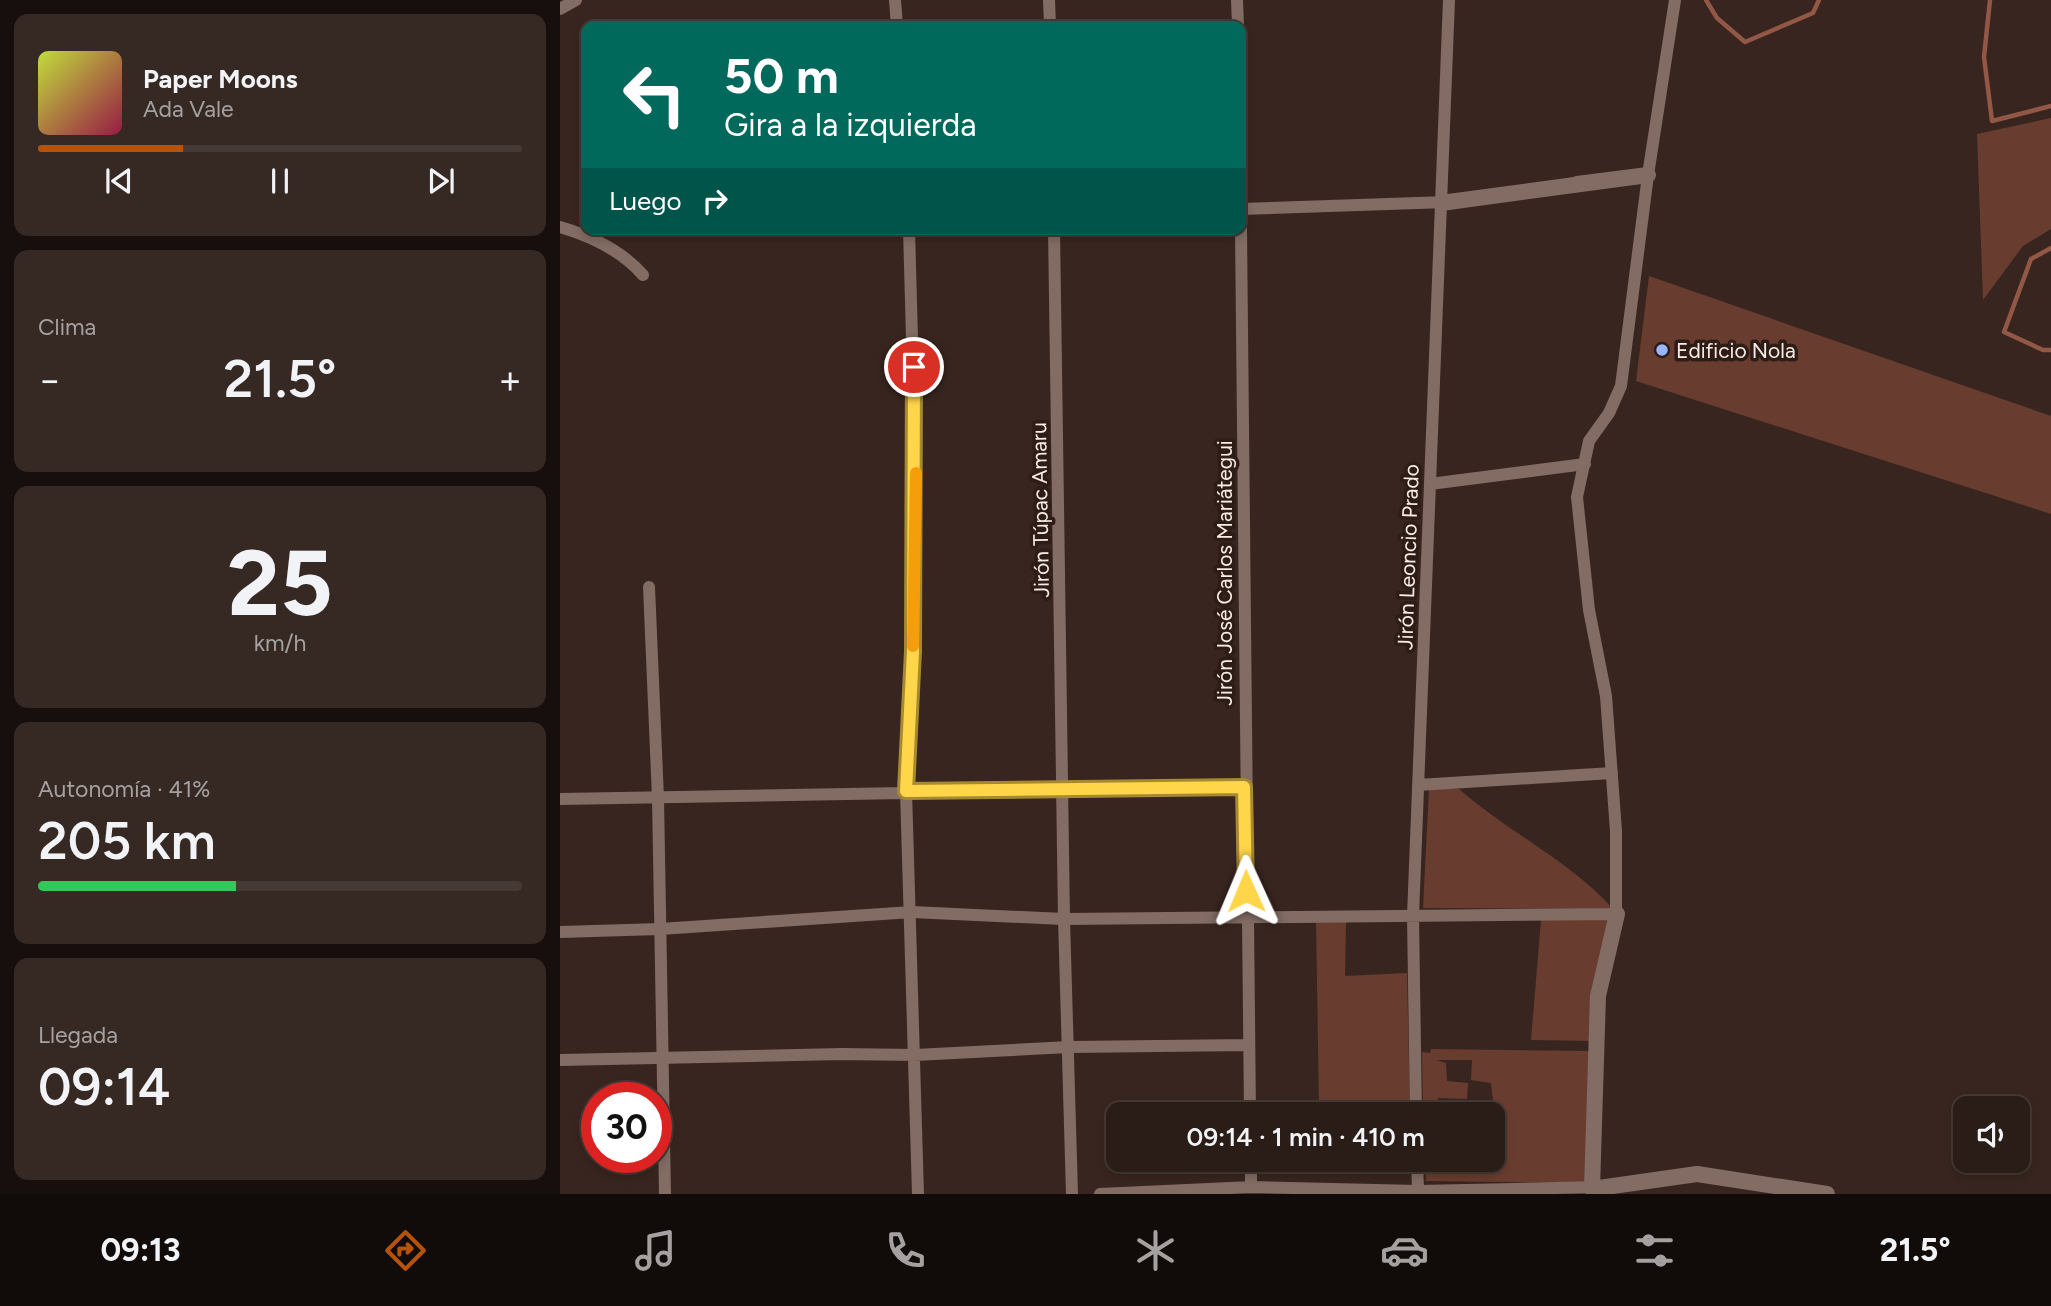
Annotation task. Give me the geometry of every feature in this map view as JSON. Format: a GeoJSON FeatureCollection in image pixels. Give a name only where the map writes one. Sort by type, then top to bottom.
{"type":"FeatureCollection","features":[{"type":"Feature","properties":{"kind":"street"},"geometry":{"type":"LineString","coordinates":[[560,9],[576,0]]}},
{"type":"Feature","properties":{"kind":"street"},"geometry":{"type":"LineString","coordinates":[[895,0],[897,21]]}},
{"type":"Feature","properties":{"kind":"street"},"geometry":{"type":"LineString","coordinates":[[1049,0],[1050,21]]}},
{"type":"Feature","properties":{"kind":"street"},"geometry":{"type":"LineString","coordinates":[[1237,0],[1238,21]]}},
{"type":"Feature","properties":{"kind":"street","name":"Jirón Leoncio Prado"},"geometry":{"type":"LineString","coordinates":[[1416,1102],[1413,916],[1449,0]]}},
{"type":"Feature","properties":{"kind":"street"},"geometry":{"type":"LineString","coordinates":[[1592,1189],[1598,996],[1617,914],[1612,773],[1606,696],[1589,610],[1577,497],[1589,441],[1609,413],[1621,386],[1648,174],[1675,0]]}},
{"type":"Feature","properties":{"kind":"street"},"geometry":{"type":"LineString","coordinates":[[1246,209],[1441,203],[1648,174]]}},
{"type":"Feature","properties":{"kind":"street"},"geometry":{"type":"LineString","coordinates":[[560,227],[581,233]]}},
{"type":"Feature","properties":{"kind":"street"},"geometry":{"type":"LineString","coordinates":[[587,235],[617,252],[643,275]]}},
{"type":"Feature","properties":{"kind":"street"},"geometry":{"type":"LineString","coordinates":[[909,235],[916,485],[913,651],[906,791],[912,912],[918,1194]]}},
{"type":"Feature","properties":{"kind":"street","name":"Jirón Túpac Amaru"},"geometry":{"type":"LineString","coordinates":[[1054,235],[1063,919],[1072,1194]]}},
{"type":"Feature","properties":{"kind":"street","name":"Jirón José Carlos Mariátegui"},"geometry":{"type":"LineString","coordinates":[[1241,235],[1244,787],[1250,1102]]}},
{"type":"Feature","properties":{"kind":"street"},"geometry":{"type":"LineString","coordinates":[[1430,484],[1585,464]]}},
{"type":"Feature","properties":{"kind":"street"},"geometry":{"type":"LineString","coordinates":[[649,587],[658,797],[665,1194]]}},
{"type":"Feature","properties":{"kind":"street"},"geometry":{"type":"LineString","coordinates":[[1418,785],[1612,773]]}},
{"type":"Feature","properties":{"kind":"street"},"geometry":{"type":"LineString","coordinates":[[560,799],[1244,787]]}},
{"type":"Feature","properties":{"kind":"street"},"geometry":{"type":"LineString","coordinates":[[560,932],[660,929],[912,912],[1063,919],[1617,914]]}},
{"type":"Feature","properties":{"kind":"street"},"geometry":{"type":"LineString","coordinates":[[560,1060],[915,1055],[1069,1047],[1248,1045]]}},
{"type":"Feature","properties":{"kind":"street"},"geometry":{"type":"LineString","coordinates":[[1251,1172],[1251,1187]]}},
{"type":"Feature","properties":{"kind":"street"},"geometry":{"type":"LineString","coordinates":[[1417,1172],[1418,1191]]}},
{"type":"Feature","properties":{"kind":"street"},"geometry":{"type":"LineString","coordinates":[[1100,1194],[1251,1187],[1418,1191],[1592,1189],[1697,1174],[1826,1194]]}},
{"type":"Feature","properties":{"kind":"shaded area"},"geometry":{"type":"Polygon","coordinates":[[[2051,118],[2051,229],[2023,246],[1983,300],[1977,134],[2051,118]]]}},
{"type":"Feature","properties":{"kind":"shaded area"},"geometry":{"type":"Polygon","coordinates":[[[1649,276],[2051,416],[2051,514],[1636,381],[1649,276]]]}},
{"type":"Feature","properties":{"kind":"shaded area"},"geometry":{"type":"Polygon","coordinates":[[[1429,789],[1459,789],[1578,876],[1613,909],[1423,908],[1429,789]]]}},
{"type":"Feature","properties":{"kind":"shaded area"},"geometry":{"type":"Polygon","coordinates":[[[1612,919],[1594,1041],[1531,1040],[1541,920],[1612,919]]]}},
{"type":"Feature","properties":{"kind":"shaded area"},"geometry":{"type":"Polygon","coordinates":[[[1316,922],[1346,922],[1345,976],[1407,973],[1410,1102],[1319,1102],[1316,922]]]}},
{"type":"Feature","properties":{"kind":"shaded area"},"geometry":{"type":"Polygon","coordinates":[[[1431,1049],[1590,1051],[1587,1183],[1426,1181],[1426,1172],[1505,1172],[1505,1102],[1493,1102],[1491,1083],[1471,1080],[1472,1060],[1436,1060],[1446,1063],[1447,1081],[1468,1083],[1467,1099],[1438,1098],[1438,1102],[1423,1102],[1422,1052],[1430,1053],[1431,1049]]]}},
{"type":"Feature","properties":{"kind":"waterway"},"geometry":{"type":"LineString","coordinates":[[1706,0],[1717,18],[1745,42],[1813,13],[1819,0]]}},
{"type":"Feature","properties":{"kind":"waterway"},"geometry":{"type":"LineString","coordinates":[[1990,0],[1984,57],[1992,121],[2051,106]]}},
{"type":"Feature","properties":{"kind":"waterway"},"geometry":{"type":"LineString","coordinates":[[2051,248],[2031,259],[2004,332],[2043,350],[2051,350]]}},
{"type":"Feature","properties":{"kind":"slow traffic"},"geometry":{"type":"LineString","coordinates":[[913,646],[916,473]]}},
{"type":"Feature","properties":{"kind":"place","name":"Edificio Nola"},"geometry":{"type":"Point","coordinates":[1662,350]}},
{"type":"Feature","properties":{"kind":"route"},"geometry":{"type":"LineString","coordinates":[[914,367],[916,485],[913,651],[906,791],[1244,787],[1246,891]]}}]}
